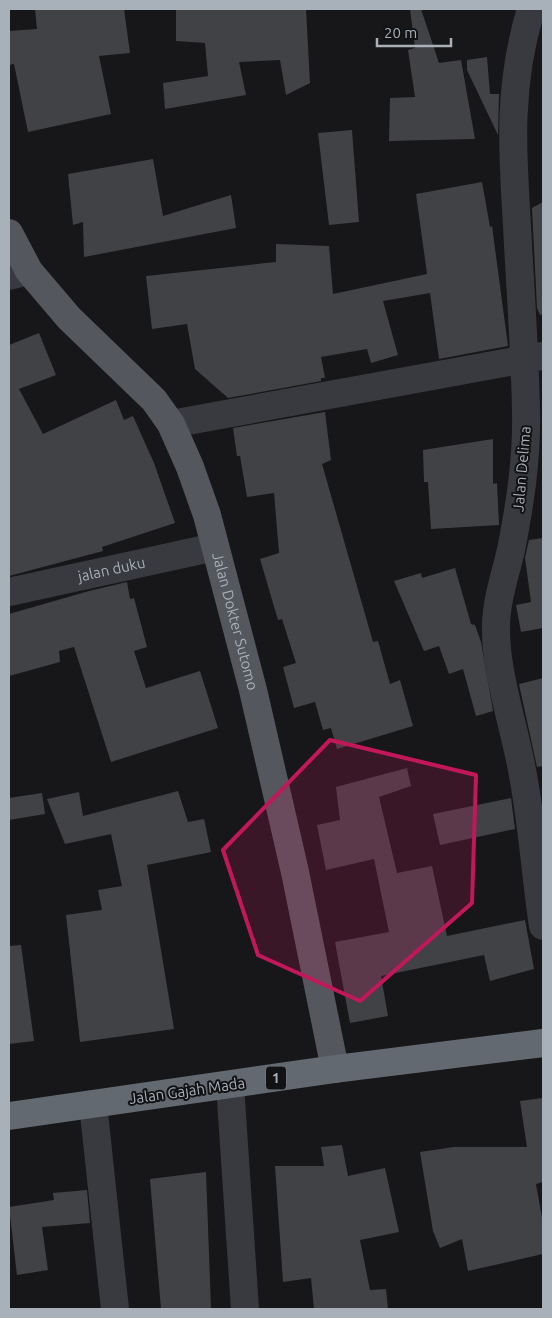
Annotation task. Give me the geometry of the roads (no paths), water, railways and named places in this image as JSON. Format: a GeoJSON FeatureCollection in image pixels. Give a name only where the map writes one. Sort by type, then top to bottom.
{"type":"FeatureCollection","features":[{"type":"Feature","properties":{"kind":"highway","name":"Jalan Gajah Mada"},"geometry":{"type":"LineString","coordinates":[[9,1116],[335,1069],[543,1043]]}},
{"type":"Feature","properties":{"kind":"main road","name":"Jalan Dokter Sutomo"},"geometry":{"type":"LineString","coordinates":[[9,233],[19,274],[69,318],[154,400],[171,424],[190,468],[215,547],[252,690],[293,863],[335,1069]]}},
{"type":"Feature","properties":{"kind":"street","name":"Jalan Delima"},"geometry":{"type":"LineString","coordinates":[[532,9],[525,31],[514,85],[512,155],[534,358],[525,466],[519,511],[504,581],[497,602],[496,630],[498,653],[522,767],[543,926]]}},
{"type":"Feature","properties":{"kind":"street"},"geometry":{"type":"LineString","coordinates":[[171,424],[534,358]]}},
{"type":"Feature","properties":{"kind":"street","name":"jalan duku"},"geometry":{"type":"LineString","coordinates":[[9,592],[215,547]]}},
{"type":"Feature","properties":{"kind":"street"},"geometry":{"type":"LineString","coordinates":[[230,1085],[245,1309]]}},
{"type":"Feature","properties":{"kind":"street"},"geometry":{"type":"LineString","coordinates":[[93,1104],[115,1309]]}}]}
